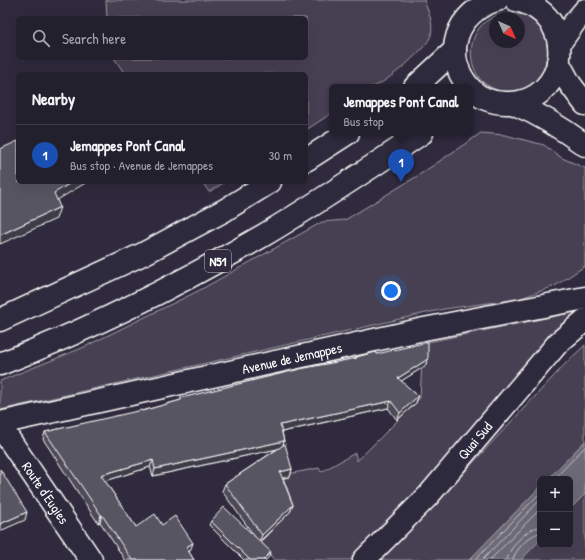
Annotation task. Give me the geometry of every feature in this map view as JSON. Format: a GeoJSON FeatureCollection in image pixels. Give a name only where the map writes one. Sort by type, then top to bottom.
{"type":"FeatureCollection","features":[{"type":"Feature","properties":{"kind":"main road"},"geometry":{"type":"LineString","coordinates":[[466,84],[457,68],[454,50],[458,32],[468,17],[477,9],[498,0]]}},
{"type":"Feature","properties":{"kind":"main road"},"geometry":{"type":"LineString","coordinates":[[516,0],[536,7],[552,24],[559,53],[570,84],[585,104]]}},
{"type":"Feature","properties":{"kind":"main road"},"geometry":{"type":"LineString","coordinates":[[515,104],[529,100],[543,90],[554,76],[559,53],[574,23],[585,10]]}},
{"type":"Feature","properties":{"kind":"main road"},"geometry":{"type":"LineString","coordinates":[[418,84],[454,50]]}},
{"type":"Feature","properties":{"kind":"main road"},"geometry":{"type":"LineString","coordinates":[[473,94],[499,103],[515,104],[539,114],[557,125],[585,146]]}},
{"type":"Feature","properties":{"kind":"main road"},"geometry":{"type":"LineString","coordinates":[[308,159],[343,136]]}},
{"type":"Feature","properties":{"kind":"main road","name":"N51"},"geometry":{"type":"LineString","coordinates":[[0,364],[105,319],[201,271],[265,235],[332,193],[418,136]]}},
{"type":"Feature","properties":{"kind":"main road"},"geometry":{"type":"LineString","coordinates":[[0,320],[143,254],[225,210],[267,184]]}},
{"type":"Feature","properties":{"kind":"main road","name":"Avenue de Jemappes"},"geometry":{"type":"LineString","coordinates":[[0,424],[424,329],[585,298]]}},
{"type":"Feature","properties":{"kind":"main road","name":"Quai Sud"},"geometry":{"type":"LineString","coordinates":[[364,560],[428,496],[558,343],[585,320]]}},
{"type":"Feature","properties":{"kind":"main road","name":"Route d'Eugies"},"geometry":{"type":"LineString","coordinates":[[0,424],[91,560]]}},
{"type":"Feature","properties":{"kind":"shaded area"},"geometry":{"type":"Polygon","coordinates":[[[106,0],[424,0],[430,17],[432,30],[428,41],[423,48],[405,65],[380,84],[329,84],[329,115],[308,129],[308,72],[124,72],[115,60],[308,60],[308,16],[107,16],[106,0]]]}},
{"type":"Feature","properties":{"kind":"shaded area"},"geometry":{"type":"Polygon","coordinates":[[[525,16],[536,23],[546,36],[549,51],[547,67],[539,80],[526,89],[512,92],[497,90],[484,83],[478,76],[474,67],[471,49],[473,40],[482,24],[489,20],[489,48],[525,48],[525,16]]]}},
{"type":"Feature","properties":{"kind":"shaded area"},"geometry":{"type":"Polygon","coordinates":[[[481,133],[505,135],[544,145],[562,158],[585,168],[585,266],[555,286],[518,299],[444,309],[0,410],[0,381],[82,348],[198,291],[322,222],[345,220],[419,175],[481,133]]]}},
{"type":"Feature","properties":{"kind":"shaded area"},"geometry":{"type":"Polygon","coordinates":[[[203,184],[222,184],[209,192],[203,184]]]}},
{"type":"Feature","properties":{"kind":"shaded area"},"geometry":{"type":"Polygon","coordinates":[[[580,311],[455,455],[351,560],[274,560],[258,539],[278,476],[319,468],[321,472],[355,453],[357,461],[420,398],[423,343],[580,311]]]}},
{"type":"Feature","properties":{"kind":"shaded area"},"geometry":{"type":"Polygon","coordinates":[[[585,345],[585,560],[376,560],[443,495],[567,362],[585,345]]]}},
{"type":"Feature","properties":{"kind":"water"},"geometry":{"type":"Polygon","coordinates":[[[585,441],[585,494],[573,506],[573,476],[551,476],[585,441]]]}},
{"type":"Feature","properties":{"kind":"water"},"geometry":{"type":"Polygon","coordinates":[[[537,490],[537,543],[521,560],[469,560],[537,490]]]}},
{"type":"Feature","properties":{"kind":"building"},"geometry":{"type":"Polygon","coordinates":[[[16,142],[16,184],[69,184],[54,193],[60,207],[0,235],[0,149],[16,142]]]}},
{"type":"Feature","properties":{"kind":"building"},"geometry":{"type":"Polygon","coordinates":[[[428,342],[428,359],[398,378],[418,396],[400,413],[391,401],[280,425],[284,441],[155,469],[153,460],[101,475],[136,527],[155,514],[162,525],[175,516],[193,543],[186,547],[194,560],[132,560],[45,432],[142,411],[181,400],[181,398],[300,369],[357,358],[356,357],[376,352],[377,354],[428,342]]]}},
{"type":"Feature","properties":{"kind":"building"},"geometry":{"type":"Polygon","coordinates":[[[285,444],[292,469],[280,472],[293,505],[262,535],[225,484],[285,444]]]}},
{"type":"Feature","properties":{"kind":"building"},"geometry":{"type":"Polygon","coordinates":[[[0,469],[27,512],[0,524],[0,469]]]}},
{"type":"Feature","properties":{"kind":"building"},"geometry":{"type":"Polygon","coordinates":[[[224,507],[271,552],[263,560],[250,560],[211,521],[224,507]]]}},
{"type":"Feature","properties":{"kind":"place","name":"Jemappes Pont Canal"},"geometry":{"type":"Point","coordinates":[401,182]}}]}
